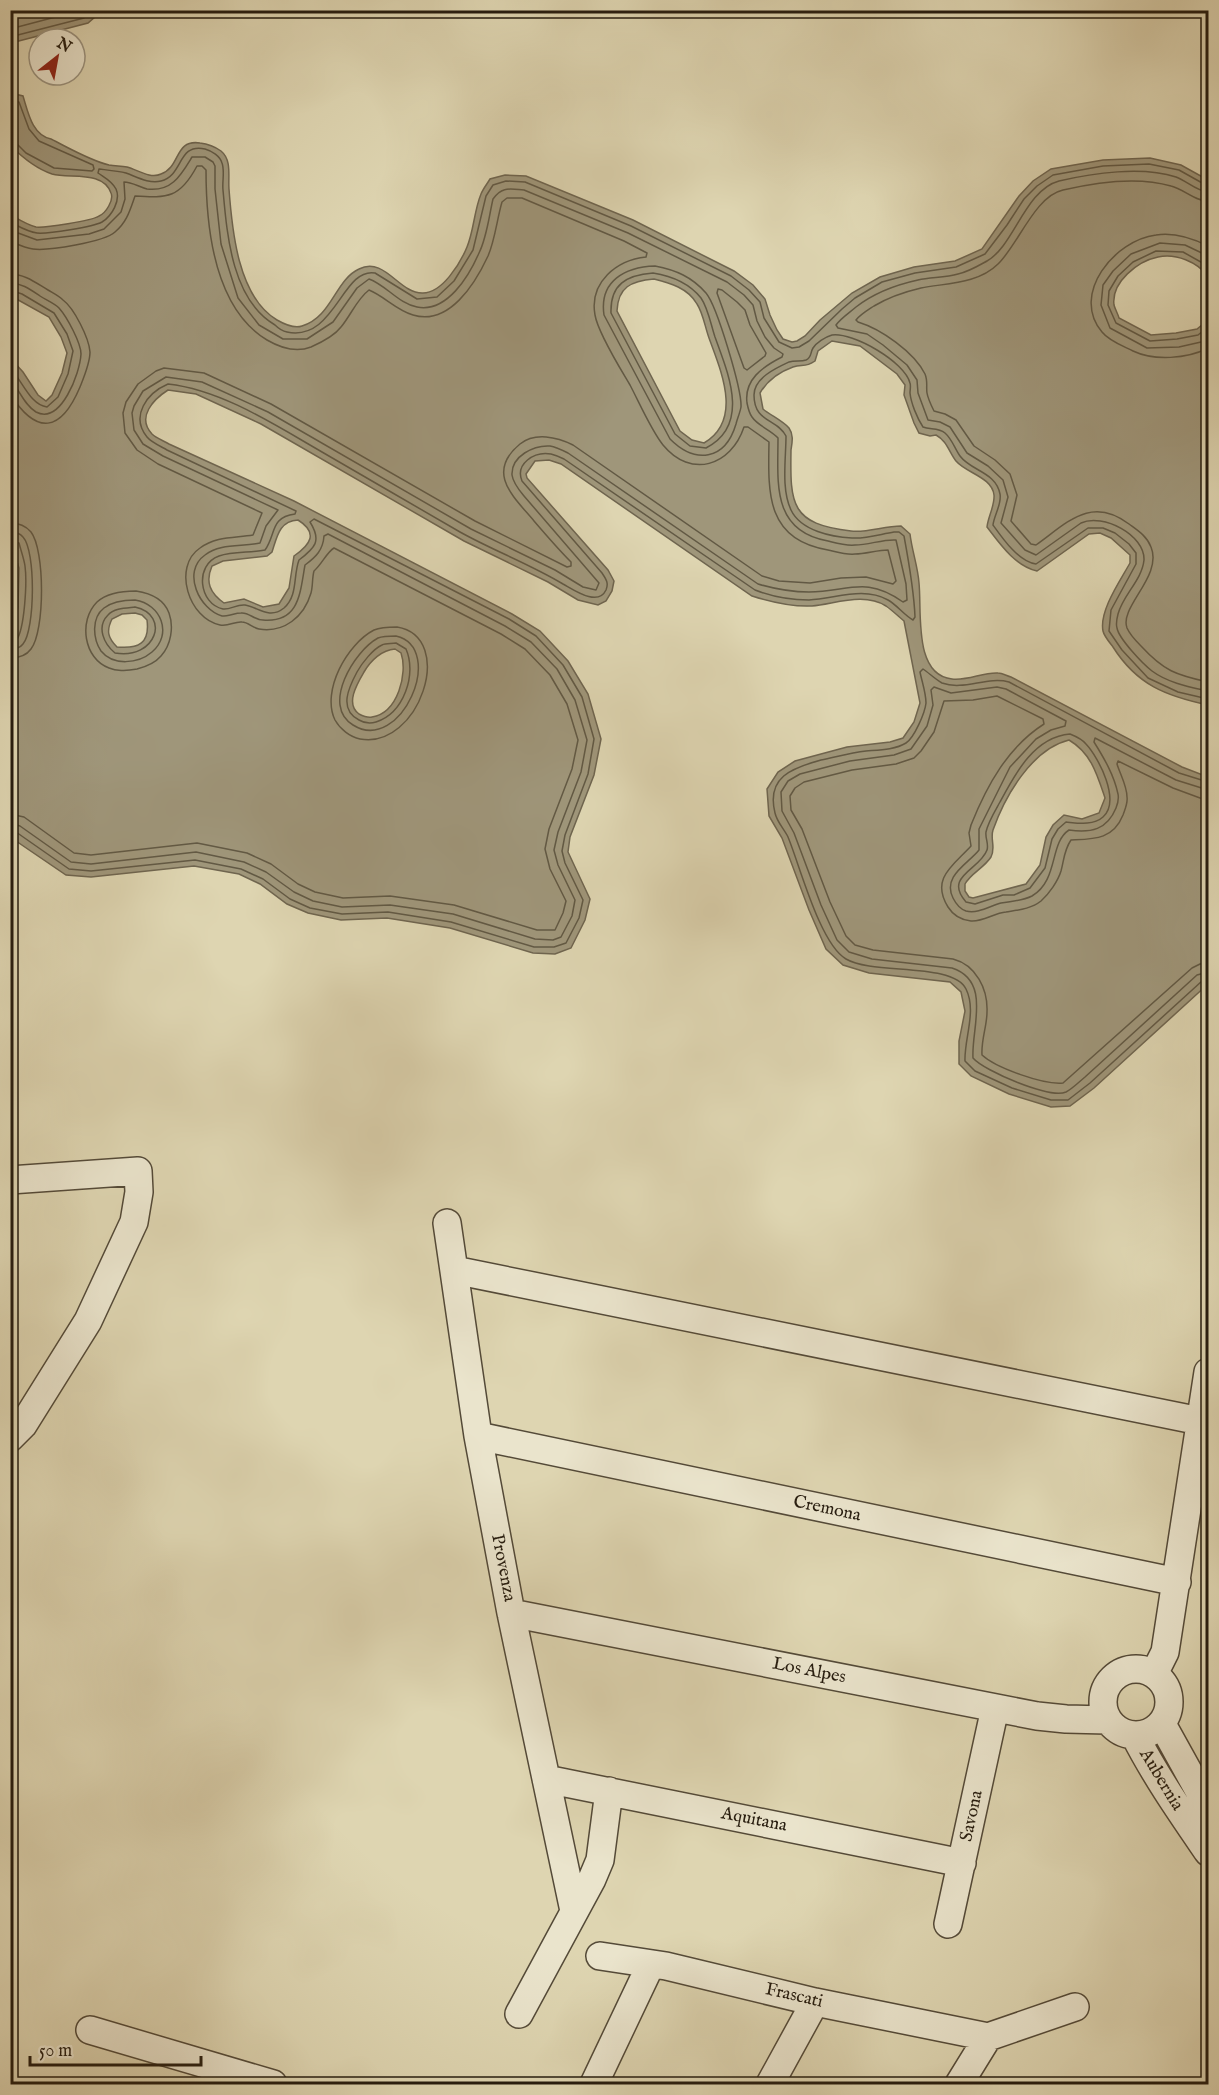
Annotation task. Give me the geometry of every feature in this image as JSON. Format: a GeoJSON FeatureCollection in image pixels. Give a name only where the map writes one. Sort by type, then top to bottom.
{"type":"FeatureCollection","features":[{"type":"Feature","properties":{"kind":"street"},"geometry":{"type":"LineString","coordinates":[[10,1180],[138,1171],[140,1192],[134,1222],[88,1321],[23,1425],[10,1438]]}},
{"type":"Feature","properties":{"kind":"street","name":"Provenza"},"geometry":{"type":"LineString","coordinates":[[447,1223],[478,1436],[511,1613],[574,1911]]}},
{"type":"Feature","properties":{"kind":"street"},"geometry":{"type":"LineString","coordinates":[[454,1270],[1200,1421]]}},
{"type":"Feature","properties":{"kind":"street"},"geometry":{"type":"LineString","coordinates":[[1154,1674],[1165,1652],[1208,1372]]}},
{"type":"Feature","properties":{"kind":"street","name":"Cremona"},"geometry":{"type":"LineString","coordinates":[[478,1436],[1177,1581]]}},
{"type":"Feature","properties":{"kind":"street","name":"Los Alpes"},"geometry":{"type":"LineString","coordinates":[[511,1613],[1037,1716],[1107,1720]]}},
{"type":"Feature","properties":{"kind":"street"},"geometry":{"type":"LineString","coordinates":[[1129,1669],[1142,1669],[1154,1674],[1164,1684],[1169,1697],[1168,1711],[1162,1724],[1151,1733],[1135,1736],[1119,1732],[1107,1720],[1102,1708],[1103,1695],[1108,1683],[1117,1674],[1129,1669]]}},
{"type":"Feature","properties":{"kind":"street","name":"Savona"},"geometry":{"type":"LineString","coordinates":[[948,1924],[995,1708]]}},
{"type":"Feature","properties":{"kind":"street","name":"Aubernia"},"geometry":{"type":"LineString","coordinates":[[1162,1724],[1209,1807]]}},
{"type":"Feature","properties":{"kind":"street","name":"Aubernia"},"geometry":{"type":"LineString","coordinates":[[1135,1736],[1150,1766],[1209,1852]]}},
{"type":"Feature","properties":{"kind":"street","name":"Aquitana"},"geometry":{"type":"LineString","coordinates":[[546,1779],[962,1863]]}},
{"type":"Feature","properties":{"kind":"street"},"geometry":{"type":"LineString","coordinates":[[519,2014],[600,1860],[609,1791]]}},
{"type":"Feature","properties":{"kind":"street","name":"Frascati"},"geometry":{"type":"LineString","coordinates":[[600,1956],[651,1964],[815,2002],[988,2037]]}},
{"type":"Feature","properties":{"kind":"street"},"geometry":{"type":"LineString","coordinates":[[594,2085],[651,1964]]}},
{"type":"Feature","properties":{"kind":"street"},"geometry":{"type":"LineString","coordinates":[[770,2085],[815,2002]]}},
{"type":"Feature","properties":{"kind":"street"},"geometry":{"type":"LineString","coordinates":[[959,2085],[988,2037],[1076,2007]]}},
{"type":"Feature","properties":{"kind":"street"},"geometry":{"type":"LineString","coordinates":[[90,2030],[258,2082]]}},
{"type":"Feature","properties":{"kind":"water"},"geometry":{"type":"Polygon","coordinates":[[[11,10],[102,10],[88,23],[73,27],[27,27],[27,39],[11,43],[11,10]]]}},
{"type":"Feature","properties":{"kind":"water"},"geometry":{"type":"Polygon","coordinates":[[[15,94],[23,96],[29,116],[39,133],[87,157],[109,165],[127,167],[148,175],[157,175],[172,166],[186,145],[200,143],[221,151],[227,159],[229,168],[232,224],[245,279],[253,296],[264,309],[280,322],[296,327],[320,315],[344,281],[359,269],[368,266],[377,267],[414,292],[430,292],[437,288],[450,276],[464,254],[484,188],[490,179],[505,175],[526,176],[633,220],[734,271],[753,285],[765,299],[777,330],[783,339],[792,342],[805,336],[852,293],[880,277],[914,267],[955,261],[982,249],[1019,196],[1033,181],[1051,169],[1103,160],[1150,158],[1181,165],[1208,180],[1208,276],[1186,260],[1172,256],[1150,259],[1134,268],[1121,281],[1114,296],[1114,305],[1119,318],[1151,335],[1197,329],[1208,320],[1208,705],[1166,693],[1143,680],[1122,660],[1105,635],[1103,631],[1104,614],[1111,596],[1130,563],[1130,555],[1111,538],[1100,533],[1089,534],[1037,571],[1015,559],[987,527],[994,499],[989,484],[960,465],[940,437],[919,433],[904,395],[905,385],[897,374],[860,346],[832,341],[818,351],[815,361],[783,371],[774,377],[760,393],[763,409],[791,431],[794,498],[805,517],[831,528],[857,531],[901,526],[910,534],[918,577],[922,640],[931,666],[940,675],[958,679],[1000,673],[1011,677],[1182,767],[1208,777],[1208,984],[1094,1088],[1070,1106],[1051,1107],[1009,1094],[971,1076],[959,1064],[959,1041],[965,1011],[961,992],[950,982],[869,973],[843,965],[826,949],[782,838],[769,816],[767,789],[778,772],[795,761],[847,747],[890,742],[903,738],[914,722],[920,703],[904,621],[886,606],[868,600],[859,599],[804,606],[781,604],[752,596],[561,464],[549,460],[535,461],[526,474],[527,478],[608,570],[614,581],[612,591],[606,601],[598,605],[578,600],[548,582],[464,541],[261,424],[196,394],[168,390],[157,398],[146,415],[148,428],[156,437],[294,501],[512,614],[540,631],[568,661],[588,694],[601,739],[594,775],[570,837],[568,852],[590,899],[585,920],[571,948],[555,954],[533,953],[450,928],[387,918],[341,920],[308,913],[287,904],[260,884],[239,874],[194,866],[91,877],[66,875],[16,841],[10,834],[10,652],[18,607],[19,568],[10,539],[11,359],[23,372],[38,395],[46,401],[52,395],[62,373],[67,353],[49,317],[11,296],[11,215],[36,227],[78,222],[102,214],[109,206],[112,196],[107,186],[101,181],[94,178],[46,172],[11,146],[11,97],[15,94]],[[654,279],[639,281],[623,291],[617,311],[680,431],[692,440],[704,443],[716,433],[723,422],[726,394],[719,365],[699,308],[689,294],[672,284],[654,279]],[[298,520],[292,521],[280,531],[272,552],[267,556],[223,561],[212,566],[209,577],[210,587],[219,599],[224,603],[244,599],[263,607],[279,604],[289,588],[294,556],[310,539],[305,525],[298,520]],[[135,613],[122,614],[112,619],[109,627],[112,641],[117,647],[131,647],[141,643],[147,634],[147,620],[135,613]],[[395,649],[386,651],[373,660],[358,682],[353,705],[359,714],[364,716],[381,714],[388,708],[399,691],[403,671],[401,653],[395,649]],[[1069,740],[1043,753],[1022,776],[1005,803],[993,830],[991,857],[965,884],[965,891],[969,897],[973,898],[1026,884],[1040,865],[1046,837],[1053,825],[1064,815],[1082,819],[1099,813],[1105,798],[1096,773],[1083,751],[1069,740]]]}}]}
